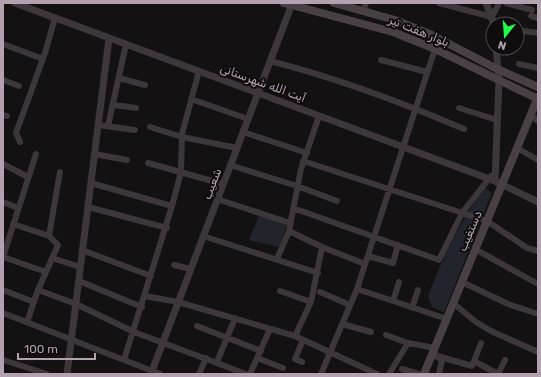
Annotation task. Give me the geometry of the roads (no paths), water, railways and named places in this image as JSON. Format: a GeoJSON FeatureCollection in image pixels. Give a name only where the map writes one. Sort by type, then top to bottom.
{"type":"FeatureCollection","features":[{"type":"Feature","properties":{"kind":"main road","name":"بلوار هفت تیر"},"geometry":{"type":"LineString","coordinates":[[334,3],[395,20],[432,35],[454,48],[538,87]]}},
{"type":"Feature","properties":{"kind":"main road","name":"بلوار هفت تیر"},"geometry":{"type":"LineString","coordinates":[[288,4],[393,32],[435,49],[538,98]]}},
{"type":"Feature","properties":{"kind":"main road"},"geometry":{"type":"LineString","coordinates":[[450,56],[454,48]]}},
{"type":"Feature","properties":{"kind":"main road","name":"دستغیب"},"geometry":{"type":"LineString","coordinates":[[424,374],[434,353],[475,249],[538,98]]}},
{"type":"Feature","properties":{"kind":"street","name":"آیت الله شهرستانی"},"geometry":{"type":"LineString","coordinates":[[15,3],[492,180],[538,202]]}},
{"type":"Feature","properties":{"kind":"street"},"geometry":{"type":"LineString","coordinates":[[363,12],[366,3]]}},
{"type":"Feature","properties":{"kind":"street"},"geometry":{"type":"LineString","coordinates":[[439,3],[485,18]]}},
{"type":"Feature","properties":{"kind":"street"},"geometry":{"type":"LineString","coordinates":[[486,3],[491,16]]}},
{"type":"Feature","properties":{"kind":"street"},"geometry":{"type":"LineString","coordinates":[[495,16],[499,3]]}},
{"type":"Feature","properties":{"kind":"street"},"geometry":{"type":"LineString","coordinates":[[506,3],[531,13],[538,18]]}},
{"type":"Feature","properties":{"kind":"street","name":"شعیب"},"geometry":{"type":"LineString","coordinates":[[147,371],[163,342],[270,61],[288,4]]}},
{"type":"Feature","properties":{"kind":"street"},"geometry":{"type":"LineString","coordinates":[[20,142],[16,133],[43,59],[55,18]]}},
{"type":"Feature","properties":{"kind":"street"},"geometry":{"type":"LineString","coordinates":[[525,31],[538,33]]}},
{"type":"Feature","properties":{"kind":"street"},"geometry":{"type":"LineString","coordinates":[[67,374],[109,38]]}},
{"type":"Feature","properties":{"kind":"street"},"geometry":{"type":"LineString","coordinates":[[3,44],[43,59]]}},
{"type":"Feature","properties":{"kind":"street"},"geometry":{"type":"LineString","coordinates":[[108,126],[114,105],[126,44]]}},
{"type":"Feature","properties":{"kind":"street"},"geometry":{"type":"LineString","coordinates":[[321,374],[357,289],[435,49]]}},
{"type":"Feature","properties":{"kind":"street"},"geometry":{"type":"LineString","coordinates":[[293,208],[439,260],[462,213],[492,180],[496,168],[499,80],[496,56]]}},
{"type":"Feature","properties":{"kind":"street"},"geometry":{"type":"LineString","coordinates":[[381,60],[428,72]]}},
{"type":"Feature","properties":{"kind":"street"},"geometry":{"type":"LineString","coordinates":[[270,61],[317,73],[416,108],[464,129]]}},
{"type":"Feature","properties":{"kind":"street"},"geometry":{"type":"LineString","coordinates":[[519,64],[538,68]]}},
{"type":"Feature","properties":{"kind":"street"},"geometry":{"type":"LineString","coordinates":[[124,360],[167,228],[181,172],[182,137],[199,71]]}},
{"type":"Feature","properties":{"kind":"street"},"geometry":{"type":"LineString","coordinates":[[119,78],[145,85]]}},
{"type":"Feature","properties":{"kind":"street"},"geometry":{"type":"LineString","coordinates":[[3,80],[19,86]]}},
{"type":"Feature","properties":{"kind":"street"},"geometry":{"type":"LineString","coordinates":[[191,99],[248,119]]}},
{"type":"Feature","properties":{"kind":"street"},"geometry":{"type":"LineString","coordinates":[[114,105],[136,108]]}},
{"type":"Feature","properties":{"kind":"street"},"geometry":{"type":"LineString","coordinates":[[459,108],[497,120]]}},
{"type":"Feature","properties":{"kind":"street"},"geometry":{"type":"LineString","coordinates":[[277,259],[289,230],[303,161],[319,116]]}},
{"type":"Feature","properties":{"kind":"street"},"geometry":{"type":"LineString","coordinates":[[530,116],[538,120]]}},
{"type":"Feature","properties":{"kind":"street"},"geometry":{"type":"LineString","coordinates":[[98,124],[135,130]]}},
{"type":"Feature","properties":{"kind":"street"},"geometry":{"type":"LineString","coordinates":[[150,127],[182,137],[237,148]]}},
{"type":"Feature","properties":{"kind":"street"},"geometry":{"type":"LineString","coordinates":[[243,132],[307,153]]}},
{"type":"Feature","properties":{"kind":"street"},"geometry":{"type":"LineString","coordinates":[[517,148],[538,160]]}},
{"type":"Feature","properties":{"kind":"street"},"geometry":{"type":"LineString","coordinates":[[36,154],[5,245],[3,257],[46,272]]}},
{"type":"Feature","properties":{"kind":"street"},"geometry":{"type":"LineString","coordinates":[[94,154],[128,160]]}},
{"type":"Feature","properties":{"kind":"street"},"geometry":{"type":"LineString","coordinates":[[303,161],[487,221],[526,248],[538,251]]}},
{"type":"Feature","properties":{"kind":"street"},"geometry":{"type":"LineString","coordinates":[[148,163],[223,184]]}},
{"type":"Feature","properties":{"kind":"street"},"geometry":{"type":"LineString","coordinates":[[3,164],[28,177]]}},
{"type":"Feature","properties":{"kind":"street"},"geometry":{"type":"LineString","coordinates":[[230,165],[297,186],[337,201]]}},
{"type":"Feature","properties":{"kind":"street"},"geometry":{"type":"LineString","coordinates":[[49,236],[60,172]]}},
{"type":"Feature","properties":{"kind":"street"},"geometry":{"type":"LineString","coordinates":[[91,183],[172,206]]}},
{"type":"Feature","properties":{"kind":"street"},"geometry":{"type":"LineString","coordinates":[[217,199],[290,222]]}},
{"type":"Feature","properties":{"kind":"street"},"geometry":{"type":"LineString","coordinates":[[3,202],[18,208]]}},
{"type":"Feature","properties":{"kind":"street"},"geometry":{"type":"LineString","coordinates":[[88,206],[167,228]]}},
{"type":"Feature","properties":{"kind":"street"},"geometry":{"type":"LineString","coordinates":[[13,224],[49,236],[58,245],[38,290],[27,322]]}},
{"type":"Feature","properties":{"kind":"street"},"geometry":{"type":"LineString","coordinates":[[289,230],[322,247],[365,264]]}},
{"type":"Feature","properties":{"kind":"street"},"geometry":{"type":"LineString","coordinates":[[203,236],[318,273]]}},
{"type":"Feature","properties":{"kind":"street"},"geometry":{"type":"LineString","coordinates":[[368,256],[393,263],[398,245]]}},
{"type":"Feature","properties":{"kind":"street"},"geometry":{"type":"LineString","coordinates":[[295,336],[311,302],[322,247]]}},
{"type":"Feature","properties":{"kind":"street"},"geometry":{"type":"LineString","coordinates":[[475,249],[538,284]]}},
{"type":"Feature","properties":{"kind":"street"},"geometry":{"type":"LineString","coordinates":[[82,250],[151,276]]}},
{"type":"Feature","properties":{"kind":"street"},"geometry":{"type":"LineString","coordinates":[[52,258],[80,267]]}},
{"type":"Feature","properties":{"kind":"street"},"geometry":{"type":"LineString","coordinates":[[174,265],[191,269]]}},
{"type":"Feature","properties":{"kind":"street"},"geometry":{"type":"LineString","coordinates":[[78,281],[142,307]]}},
{"type":"Feature","properties":{"kind":"street"},"geometry":{"type":"LineString","coordinates":[[393,301],[399,282]]}},
{"type":"Feature","properties":{"kind":"street"},"geometry":{"type":"LineString","coordinates":[[462,282],[508,304],[538,314]]}},
{"type":"Feature","properties":{"kind":"street"},"geometry":{"type":"LineString","coordinates":[[357,289],[447,319]]}},
{"type":"Feature","properties":{"kind":"street"},"geometry":{"type":"LineString","coordinates":[[3,290],[34,302]]}},
{"type":"Feature","properties":{"kind":"street"},"geometry":{"type":"LineString","coordinates":[[38,290],[76,304],[134,332],[246,374]]}},
{"type":"Feature","properties":{"kind":"street"},"geometry":{"type":"LineString","coordinates":[[412,308],[418,290]]}},
{"type":"Feature","properties":{"kind":"street"},"geometry":{"type":"LineString","coordinates":[[280,291],[311,302]]}},
{"type":"Feature","properties":{"kind":"street"},"geometry":{"type":"LineString","coordinates":[[320,292],[350,305]]}},
{"type":"Feature","properties":{"kind":"street"},"geometry":{"type":"LineString","coordinates":[[145,296],[178,302],[295,336],[377,374]]}},
{"type":"Feature","properties":{"kind":"street"},"geometry":{"type":"LineString","coordinates":[[453,303],[476,322],[491,331],[538,352]]}},
{"type":"Feature","properties":{"kind":"street"},"geometry":{"type":"LineString","coordinates":[[3,313],[124,360],[147,371],[160,374]]}},
{"type":"Feature","properties":{"kind":"street"},"geometry":{"type":"LineString","coordinates":[[217,362],[235,318]]}},
{"type":"Feature","properties":{"kind":"street"},"geometry":{"type":"LineString","coordinates":[[342,324],[371,332]]}},
{"type":"Feature","properties":{"kind":"street"},"geometry":{"type":"LineString","coordinates":[[197,326],[261,351]]}},
{"type":"Feature","properties":{"kind":"street"},"geometry":{"type":"LineString","coordinates":[[250,374],[270,329]]}},
{"type":"Feature","properties":{"kind":"street"},"geometry":{"type":"LineString","coordinates":[[386,335],[472,366],[481,343]]}},
{"type":"Feature","properties":{"kind":"street"},"geometry":{"type":"LineString","coordinates":[[302,362],[296,359],[303,340]]}},
{"type":"Feature","properties":{"kind":"street"},"geometry":{"type":"LineString","coordinates":[[389,374],[408,343]]}},
{"type":"Feature","properties":{"kind":"street"},"geometry":{"type":"LineString","coordinates":[[434,353],[442,360],[439,374]]}},
{"type":"Feature","properties":{"kind":"street"},"geometry":{"type":"LineString","coordinates":[[199,374],[206,358]]}},
{"type":"Feature","properties":{"kind":"street"},"geometry":{"type":"LineString","coordinates":[[257,358],[283,368]]}},
{"type":"Feature","properties":{"kind":"street"},"geometry":{"type":"LineString","coordinates":[[3,360],[47,374]]}},
{"type":"Feature","properties":{"kind":"street"},"geometry":{"type":"LineString","coordinates":[[474,361],[498,374],[505,360]]}},
{"type":"Feature","properties":{"kind":"street"},"geometry":{"type":"LineString","coordinates":[[402,369],[419,374]]}}]}
